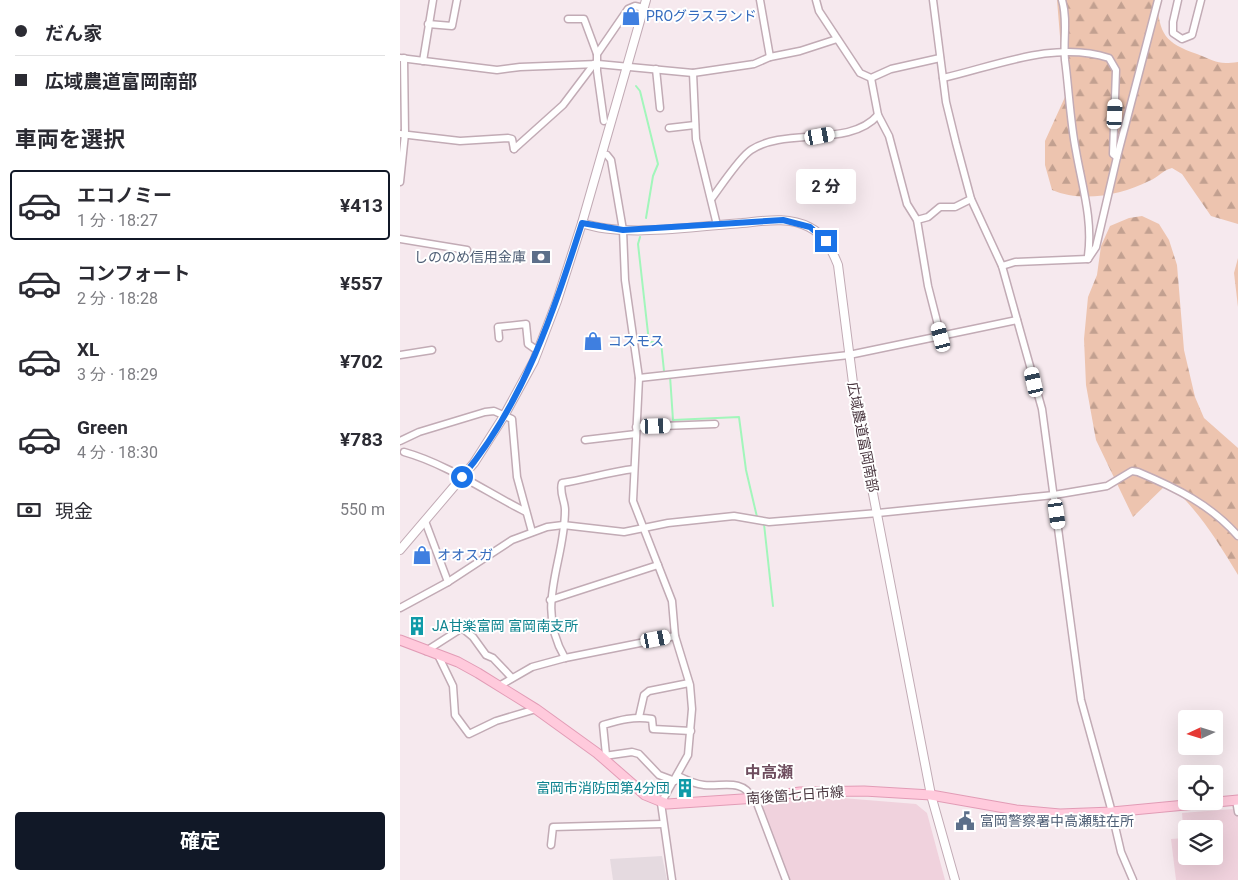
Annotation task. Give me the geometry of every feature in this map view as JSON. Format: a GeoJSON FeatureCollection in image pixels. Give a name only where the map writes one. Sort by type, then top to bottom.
{"type":"FeatureCollection","features":[{"type":"Feature","properties":{"kind":"main road"},"geometry":{"type":"LineString","coordinates":[[400,640],[458,662],[536,709],[604,756],[635,787],[661,803]]}},
{"type":"Feature","properties":{"kind":"main road","name":"南後箇七日市線"},"geometry":{"type":"LineString","coordinates":[[661,803],[676,804],[755,798],[800,792],[848,791],[930,795],[1060,814],[1112,812],[1237,800]]}},
{"type":"Feature","properties":{"kind":"street"},"geometry":{"type":"LineString","coordinates":[[423,61],[433,0]]}},
{"type":"Feature","properties":{"kind":"street"},"geometry":{"type":"LineString","coordinates":[[428,24],[452,26],[457,0]]}},
{"type":"Feature","properties":{"kind":"street"},"geometry":{"type":"LineString","coordinates":[[760,0],[770,56]]}},
{"type":"Feature","properties":{"kind":"street"},"geometry":{"type":"LineString","coordinates":[[816,0],[819,11],[860,73],[871,78],[891,69],[940,58]]}},
{"type":"Feature","properties":{"kind":"street"},"geometry":{"type":"LineString","coordinates":[[933,0],[946,102],[972,199],[1002,266],[1042,409],[1080,700],[1112,812],[1121,852],[1133,880]]}},
{"type":"Feature","properties":{"kind":"street"},"geometry":{"type":"LineString","coordinates":[[1062,0],[1066,12],[1064,51],[1075,149],[1090,218],[1091,236],[1088,259]]}},
{"type":"Feature","properties":{"kind":"street"},"geometry":{"type":"LineString","coordinates":[[1088,259],[1096,247],[1117,157],[1158,0]]}},
{"type":"Feature","properties":{"kind":"street"},"geometry":{"type":"LineString","coordinates":[[1178,0],[1173,22],[1173,33],[1182,40],[1192,35],[1201,0]]}},
{"type":"Feature","properties":{"kind":"street"},"geometry":{"type":"LineString","coordinates":[[400,550],[462,477],[504,416],[538,351],[582,223],[645,4],[628,9],[597,54]]}},
{"type":"Feature","properties":{"kind":"street"},"geometry":{"type":"LineString","coordinates":[[568,19],[584,19],[597,54],[596,64],[604,121]]}},
{"type":"Feature","properties":{"kind":"street"},"geometry":{"type":"LineString","coordinates":[[400,182],[402,58],[497,70],[520,67],[596,64],[626,65],[693,73],[754,64],[770,56],[800,51],[837,39]]}},
{"type":"Feature","properties":{"kind":"street"},"geometry":{"type":"LineString","coordinates":[[943,78],[1044,53],[1064,51],[1109,58],[1116,70],[1113,154],[1117,157]]}},
{"type":"Feature","properties":{"kind":"street"},"geometry":{"type":"LineString","coordinates":[[402,134],[460,141],[508,138],[512,140],[514,149],[562,105],[596,64]]}},
{"type":"Feature","properties":{"kind":"street"},"geometry":{"type":"LineString","coordinates":[[656,69],[660,108]]}},
{"type":"Feature","properties":{"kind":"street"},"geometry":{"type":"LineString","coordinates":[[693,73],[695,125],[700,164],[712,198],[717,225]]}},
{"type":"Feature","properties":{"kind":"street"},"geometry":{"type":"LineString","coordinates":[[871,78],[878,115],[889,136],[907,204],[917,220],[928,286],[941,337]]}},
{"type":"Feature","properties":{"kind":"street"},"geometry":{"type":"LineString","coordinates":[[712,198],[750,150],[770,142],[849,130],[870,122],[878,115]]}},
{"type":"Feature","properties":{"kind":"street"},"geometry":{"type":"LineString","coordinates":[[669,128],[695,125]]}},
{"type":"Feature","properties":{"kind":"street"},"geometry":{"type":"LineString","coordinates":[[607,155],[611,160],[623,230],[625,280],[639,378],[633,500],[672,601],[675,636],[689,683],[691,731],[688,755],[661,803],[672,880]]}},
{"type":"Feature","properties":{"kind":"street"},"geometry":{"type":"LineString","coordinates":[[917,220],[928,217],[940,207],[955,207],[972,199]]}},
{"type":"Feature","properties":{"kind":"street","name":"広域農道富岡南部"},"geometry":{"type":"LineString","coordinates":[[582,223],[623,230],[783,220],[802,223],[819,233],[832,249],[838,266],[849,356],[930,795],[954,880]]}},
{"type":"Feature","properties":{"kind":"street"},"geometry":{"type":"LineString","coordinates":[[400,239],[468,250]]}},
{"type":"Feature","properties":{"kind":"street"},"geometry":{"type":"LineString","coordinates":[[1002,266],[1015,262],[1088,259]]}},
{"type":"Feature","properties":{"kind":"street"},"geometry":{"type":"LineString","coordinates":[[639,378],[849,356],[1017,320]]}},
{"type":"Feature","properties":{"kind":"street"},"geometry":{"type":"LineString","coordinates":[[500,338],[498,327],[526,324],[528,344],[538,351]]}},
{"type":"Feature","properties":{"kind":"street"},"geometry":{"type":"LineString","coordinates":[[400,355],[432,350]]}},
{"type":"Feature","properties":{"kind":"street"},"geometry":{"type":"LineString","coordinates":[[400,441],[419,432],[485,412],[494,411],[512,419],[517,477],[532,532]]}},
{"type":"Feature","properties":{"kind":"street"},"geometry":{"type":"LineString","coordinates":[[585,440],[636,430],[715,424]]}},
{"type":"Feature","properties":{"kind":"street"},"geometry":{"type":"LineString","coordinates":[[404,452],[419,456],[462,477],[526,512]]}},
{"type":"Feature","properties":{"kind":"street"},"geometry":{"type":"LineString","coordinates":[[565,658],[555,641],[550,600],[557,567],[565,509],[560,487],[562,483],[594,478],[600,474],[634,469]]}},
{"type":"Feature","properties":{"kind":"street"},"geometry":{"type":"LineString","coordinates":[[400,608],[448,582],[512,540],[547,527],[563,525],[624,532],[644,530],[668,523],[734,516],[770,522],[878,513],[1054,495],[1107,486],[1132,471],[1195,498],[1215,513],[1238,536]]}},
{"type":"Feature","properties":{"kind":"street"},"geometry":{"type":"LineString","coordinates":[[425,521],[448,582]]}},
{"type":"Feature","properties":{"kind":"street"},"geometry":{"type":"LineString","coordinates":[[550,600],[658,566]]}},
{"type":"Feature","properties":{"kind":"street"},"geometry":{"type":"LineString","coordinates":[[426,651],[462,628],[473,637],[486,655],[493,658],[512,678]]}},
{"type":"Feature","properties":{"kind":"street"},"geometry":{"type":"LineString","coordinates":[[499,686],[532,667],[565,658],[675,636]]}},
{"type":"Feature","properties":{"kind":"street"},"geometry":{"type":"LineString","coordinates":[[438,655],[453,686],[455,715],[469,734],[496,721],[536,709]]}},
{"type":"Feature","properties":{"kind":"street"},"geometry":{"type":"LineString","coordinates":[[639,716],[644,695],[649,691],[689,683]]}},
{"type":"Feature","properties":{"kind":"street"},"geometry":{"type":"LineString","coordinates":[[691,731],[653,729],[652,719],[639,716],[603,726],[604,756],[632,752],[639,754],[659,775],[704,785],[739,785],[750,792],[755,798],[786,880]]}},
{"type":"Feature","properties":{"kind":"street"},"geometry":{"type":"LineString","coordinates":[[1237,800],[1238,812]]}},
{"type":"Feature","properties":{"kind":"street"},"geometry":{"type":"LineString","coordinates":[[550,845],[554,827],[663,824]]}},
{"type":"Feature","properties":{"kind":"shaded area"},"geometry":{"type":"Polygon","coordinates":[[[807,797],[809,800],[842,798],[916,804],[927,813],[945,880],[789,880],[762,805],[766,802],[807,797]]]}},
{"type":"Feature","properties":{"kind":"shaded area"},"geometry":{"type":"Polygon","coordinates":[[[1233,809],[1234,814],[1238,814],[1238,880],[1176,880],[1171,839],[1178,838],[1178,865],[1223,865],[1223,820],[1183,820],[1182,813],[1233,809]]]}},
{"type":"Feature","properties":{"kind":"shaded area"},"geometry":{"type":"Polygon","coordinates":[[[662,856],[667,880],[613,880],[610,859],[662,856]]]}},
{"type":"Feature","properties":{"kind":"green space"},"geometry":{"type":"Polygon","coordinates":[[[1057,0],[1157,0],[1162,29],[1171,41],[1186,50],[1216,62],[1238,62],[1238,224],[1211,216],[1182,174],[1172,168],[1138,186],[1101,196],[1076,196],[1052,190],[1045,165],[1045,141],[1065,97],[1057,0]]]}},
{"type":"Feature","properties":{"kind":"green space"},"geometry":{"type":"Polygon","coordinates":[[[1142,216],[1159,224],[1169,240],[1177,265],[1184,350],[1195,397],[1204,418],[1238,448],[1238,575],[1198,515],[1168,483],[1133,517],[1096,440],[1086,385],[1084,339],[1088,297],[1097,275],[1101,246],[1110,226],[1129,218],[1142,216]]]}},
{"type":"Feature","properties":{"kind":"green space"},"geometry":{"type":"Polygon","coordinates":[[[1238,258],[1238,307],[1234,273],[1238,258]]]}},
{"type":"Feature","properties":{"kind":"waterway"},"geometry":{"type":"LineString","coordinates":[[636,86],[640,91],[658,164],[653,176],[646,218]]}},
{"type":"Feature","properties":{"kind":"waterway"},"geometry":{"type":"LineString","coordinates":[[640,237],[638,244],[649,342],[661,342],[664,371]]}},
{"type":"Feature","properties":{"kind":"waterway"},"geometry":{"type":"LineString","coordinates":[[670,376],[673,420],[739,417],[746,470],[757,517]]}},
{"type":"Feature","properties":{"kind":"waterway"},"geometry":{"type":"LineString","coordinates":[[764,524],[773,606]]}},
{"type":"Feature","properties":{"kind":"place","name":"PROグラスランド"},"geometry":{"type":"Point","coordinates":[631,16]}},
{"type":"Feature","properties":{"kind":"place","name":"しののめ信用金庫"},"geometry":{"type":"Point","coordinates":[541,257]}},
{"type":"Feature","properties":{"kind":"place","name":"コスモス"},"geometry":{"type":"Point","coordinates":[593,341]}},
{"type":"Feature","properties":{"kind":"place","name":"オオスガ"},"geometry":{"type":"Point","coordinates":[422,555]}},
{"type":"Feature","properties":{"kind":"place","name":"JA甘楽富岡 富岡南支所"},"geometry":{"type":"Point","coordinates":[417,626]}},
{"type":"Feature","properties":{"kind":"place","name":"富岡市消防団第4分団"},"geometry":{"type":"Point","coordinates":[685,788]}},
{"type":"Feature","properties":{"kind":"place","name":"富岡警察署中高瀬駐在所"},"geometry":{"type":"Point","coordinates":[965,821]}},
{"type":"Feature","properties":{"kind":"district","name":"中高瀬"},"geometry":{"type":"Point","coordinates":[769,772]}},
{"type":"Feature","properties":{"kind":"route"},"geometry":{"type":"LineString","coordinates":[[462,477],[474,463],[504,416],[534,361],[557,301],[582,223],[623,230],[783,220],[802,223],[819,233],[826,241]]}}]}
